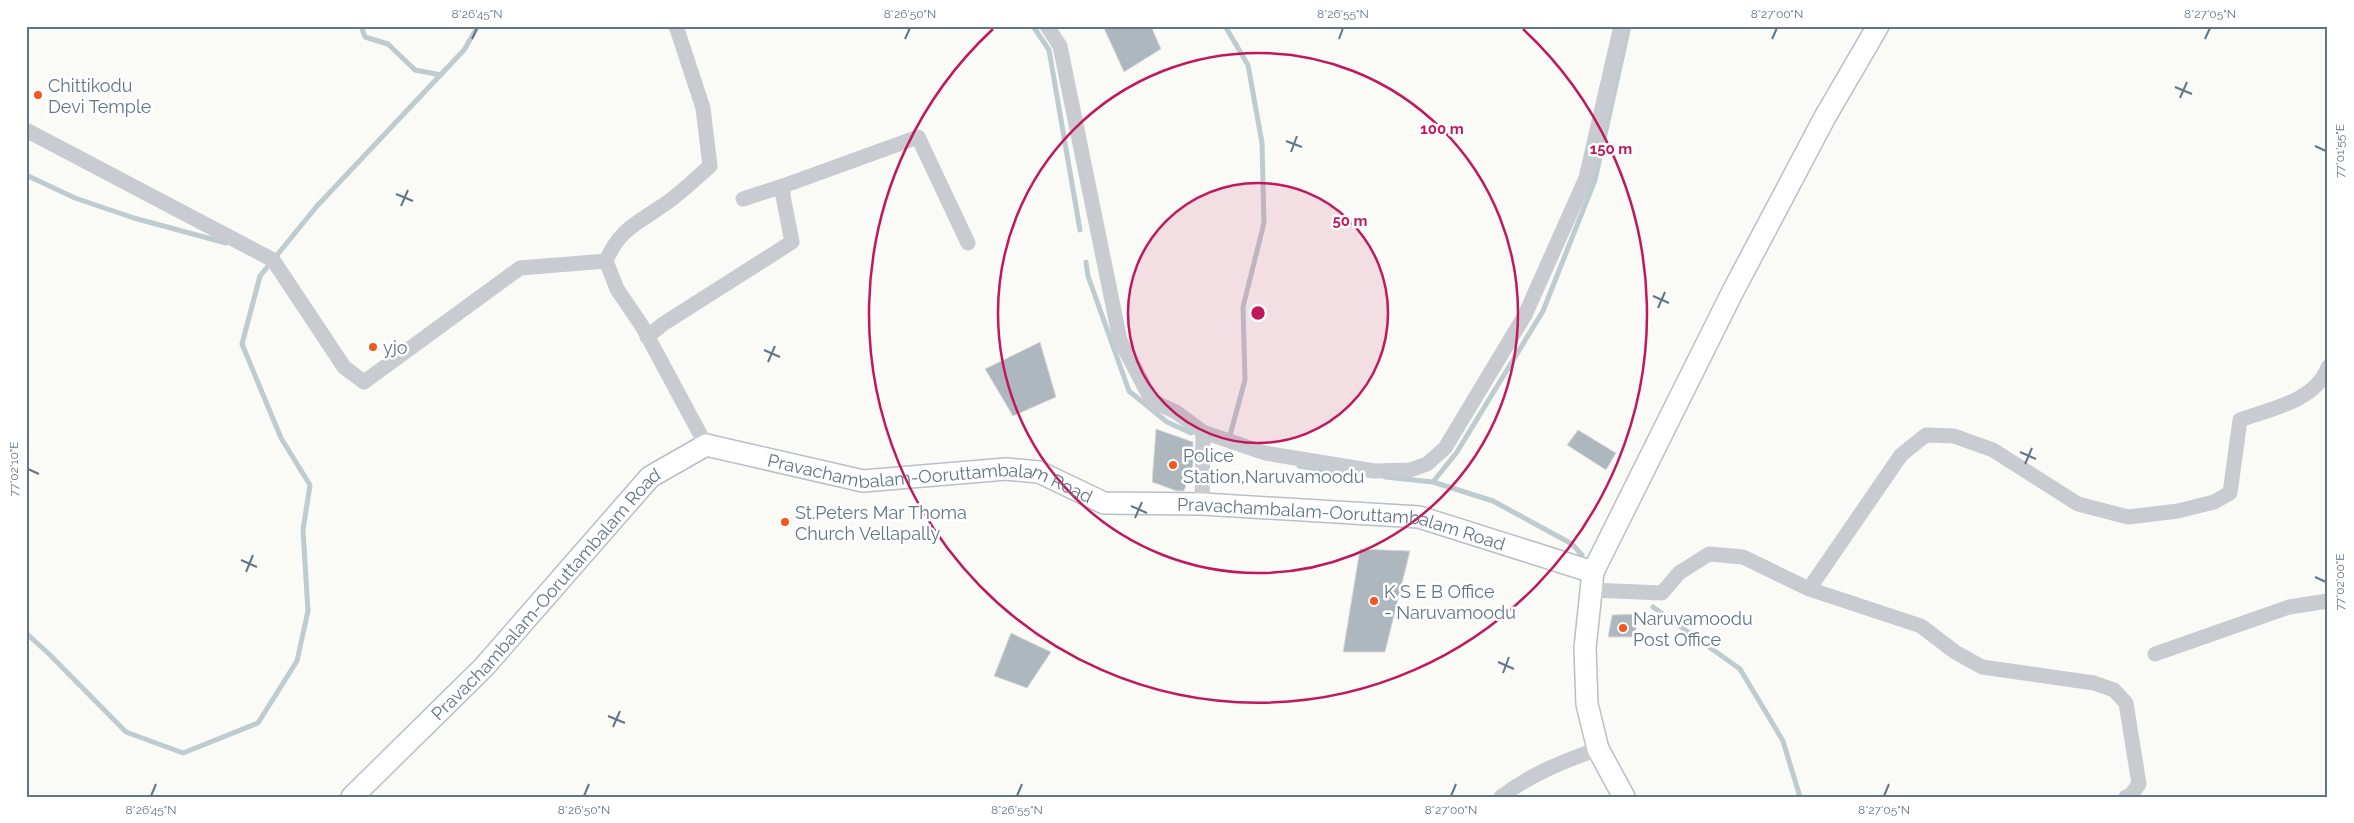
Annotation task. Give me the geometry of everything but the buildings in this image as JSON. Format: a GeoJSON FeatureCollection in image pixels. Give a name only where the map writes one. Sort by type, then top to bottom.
{"type":"FeatureCollection","features":[{"type":"Feature","properties":{"kind":"street"},"geometry":{"type":"LineString","coordinates":[[676,26],[703,108],[710,166],[663,206],[627,228],[612,247],[606,261],[617,289],[647,337],[706,445]]}},
{"type":"Feature","properties":{"kind":"street"},"geometry":{"type":"LineString","coordinates":[[1047,26],[1060,46],[1120,340],[1152,400],[1176,412],[1202,432],[1265,453],[1374,471],[1410,470],[1427,464],[1445,448],[1525,315],[1586,178],[1621,26]]}},
{"type":"Feature","properties":{"kind":"street"},"geometry":{"type":"LineString","coordinates":[[1624,797],[1598,749],[1587,704],[1585,648],[1592,581],[1732,293],[1826,117],[1878,26]]}},
{"type":"Feature","properties":{"kind":"street"},"geometry":{"type":"LineString","coordinates":[[26,130],[273,260],[344,367],[364,382],[520,268],[606,261]]}},
{"type":"Feature","properties":{"kind":"street"},"geometry":{"type":"LineString","coordinates":[[743,199],[918,137],[968,243]]}},
{"type":"Feature","properties":{"kind":"street"},"geometry":{"type":"LineString","coordinates":[[647,337],[663,324],[792,242],[783,196],[783,186]]}},
{"type":"Feature","properties":{"kind":"street"},"geometry":{"type":"LineString","coordinates":[[1809,589],[1901,454],[1926,434],[1954,436],[1992,450],[2078,504],[2128,517],[2178,511],[2214,502],[2230,492],[2240,420],[2308,394],[2324,378],[2328,367]]}},
{"type":"Feature","properties":{"kind":"street"},"geometry":{"type":"LineString","coordinates":[[1202,432],[1202,504]]}},
{"type":"Feature","properties":{"kind":"street","name":"Pravachambalam-Ooruttambalam Road"},"geometry":{"type":"LineString","coordinates":[[352,797],[484,667],[650,478],[706,445],[863,482],[1006,469],[1039,472],[1104,503],[1202,504],[1419,517],[1592,581]]}},
{"type":"Feature","properties":{"kind":"street"},"geometry":{"type":"LineString","coordinates":[[1592,581],[1662,593],[1679,573],[1709,554],[1743,557],[1809,589],[1921,626],[1955,652],[1982,667],[2094,683],[2114,690],[2126,704],[2139,784],[2131,795],[2126,797]]}},
{"type":"Feature","properties":{"kind":"street"},"geometry":{"type":"LineString","coordinates":[[2155,654],[2289,607],[2328,601]]}},
{"type":"Feature","properties":{"kind":"street"},"geometry":{"type":"LineString","coordinates":[[1501,797],[1560,762],[1598,749]]}},
{"type":"Feature","properties":{"kind":"waterway"},"geometry":{"type":"LineString","coordinates":[[361,26],[365,37],[388,44],[415,70],[441,75]]}},
{"type":"Feature","properties":{"kind":"waterway"},"geometry":{"type":"LineString","coordinates":[[26,633],[126,732],[183,753],[258,723],[297,661],[308,611],[303,530],[310,485],[281,438],[242,344],[260,276],[317,206],[464,50],[478,26]]}},
{"type":"Feature","properties":{"kind":"waterway"},"geometry":{"type":"LineString","coordinates":[[1033,26],[1049,50],[1080,230]]}},
{"type":"Feature","properties":{"kind":"waterway"},"geometry":{"type":"LineString","coordinates":[[1225,26],[1248,65],[1262,143],[1264,223],[1243,307],[1245,380],[1229,439]]}},
{"type":"Feature","properties":{"kind":"waterway"},"geometry":{"type":"LineString","coordinates":[[1385,477],[1433,482],[1457,452],[1543,311],[1595,180],[1629,26]]}},
{"type":"Feature","properties":{"kind":"waterway"},"geometry":{"type":"LineString","coordinates":[[26,175],[75,198],[134,218],[226,243]]}},
{"type":"Feature","properties":{"kind":"waterway"},"geometry":{"type":"LineString","coordinates":[[1086,262],[1088,276],[1129,391],[1167,422],[1191,433]]}},
{"type":"Feature","properties":{"kind":"waterway"},"geometry":{"type":"LineString","coordinates":[[1299,466],[1352,475]]}},
{"type":"Feature","properties":{"kind":"waterway"},"geometry":{"type":"LineString","coordinates":[[1433,482],[1493,501],[1572,544],[1582,555]]}},
{"type":"Feature","properties":{"kind":"waterway"},"geometry":{"type":"LineString","coordinates":[[1653,607],[1740,669],[1783,741],[1800,797]]}},
{"type":"Feature","properties":{"kind":"place","name":"Chittikodu Devi Temple"},"geometry":{"type":"Point","coordinates":[38,95]}},
{"type":"Feature","properties":{"kind":"place","name":"yjo"},"geometry":{"type":"Point","coordinates":[373,347]}},
{"type":"Feature","properties":{"kind":"place","name":"Police Station,Naruvamoodu"},"geometry":{"type":"Point","coordinates":[1173,465]}},
{"type":"Feature","properties":{"kind":"place","name":"St.Peters Mar Thoma Church Vellapally"},"geometry":{"type":"Point","coordinates":[785,522]}},
{"type":"Feature","properties":{"kind":"place","name":"K S E B Office - Naruvamoodu"},"geometry":{"type":"Point","coordinates":[1374,601]}},
{"type":"Feature","properties":{"kind":"place","name":"Naruvamoodu Post Office"},"geometry":{"type":"Point","coordinates":[1623,628]}}]}
